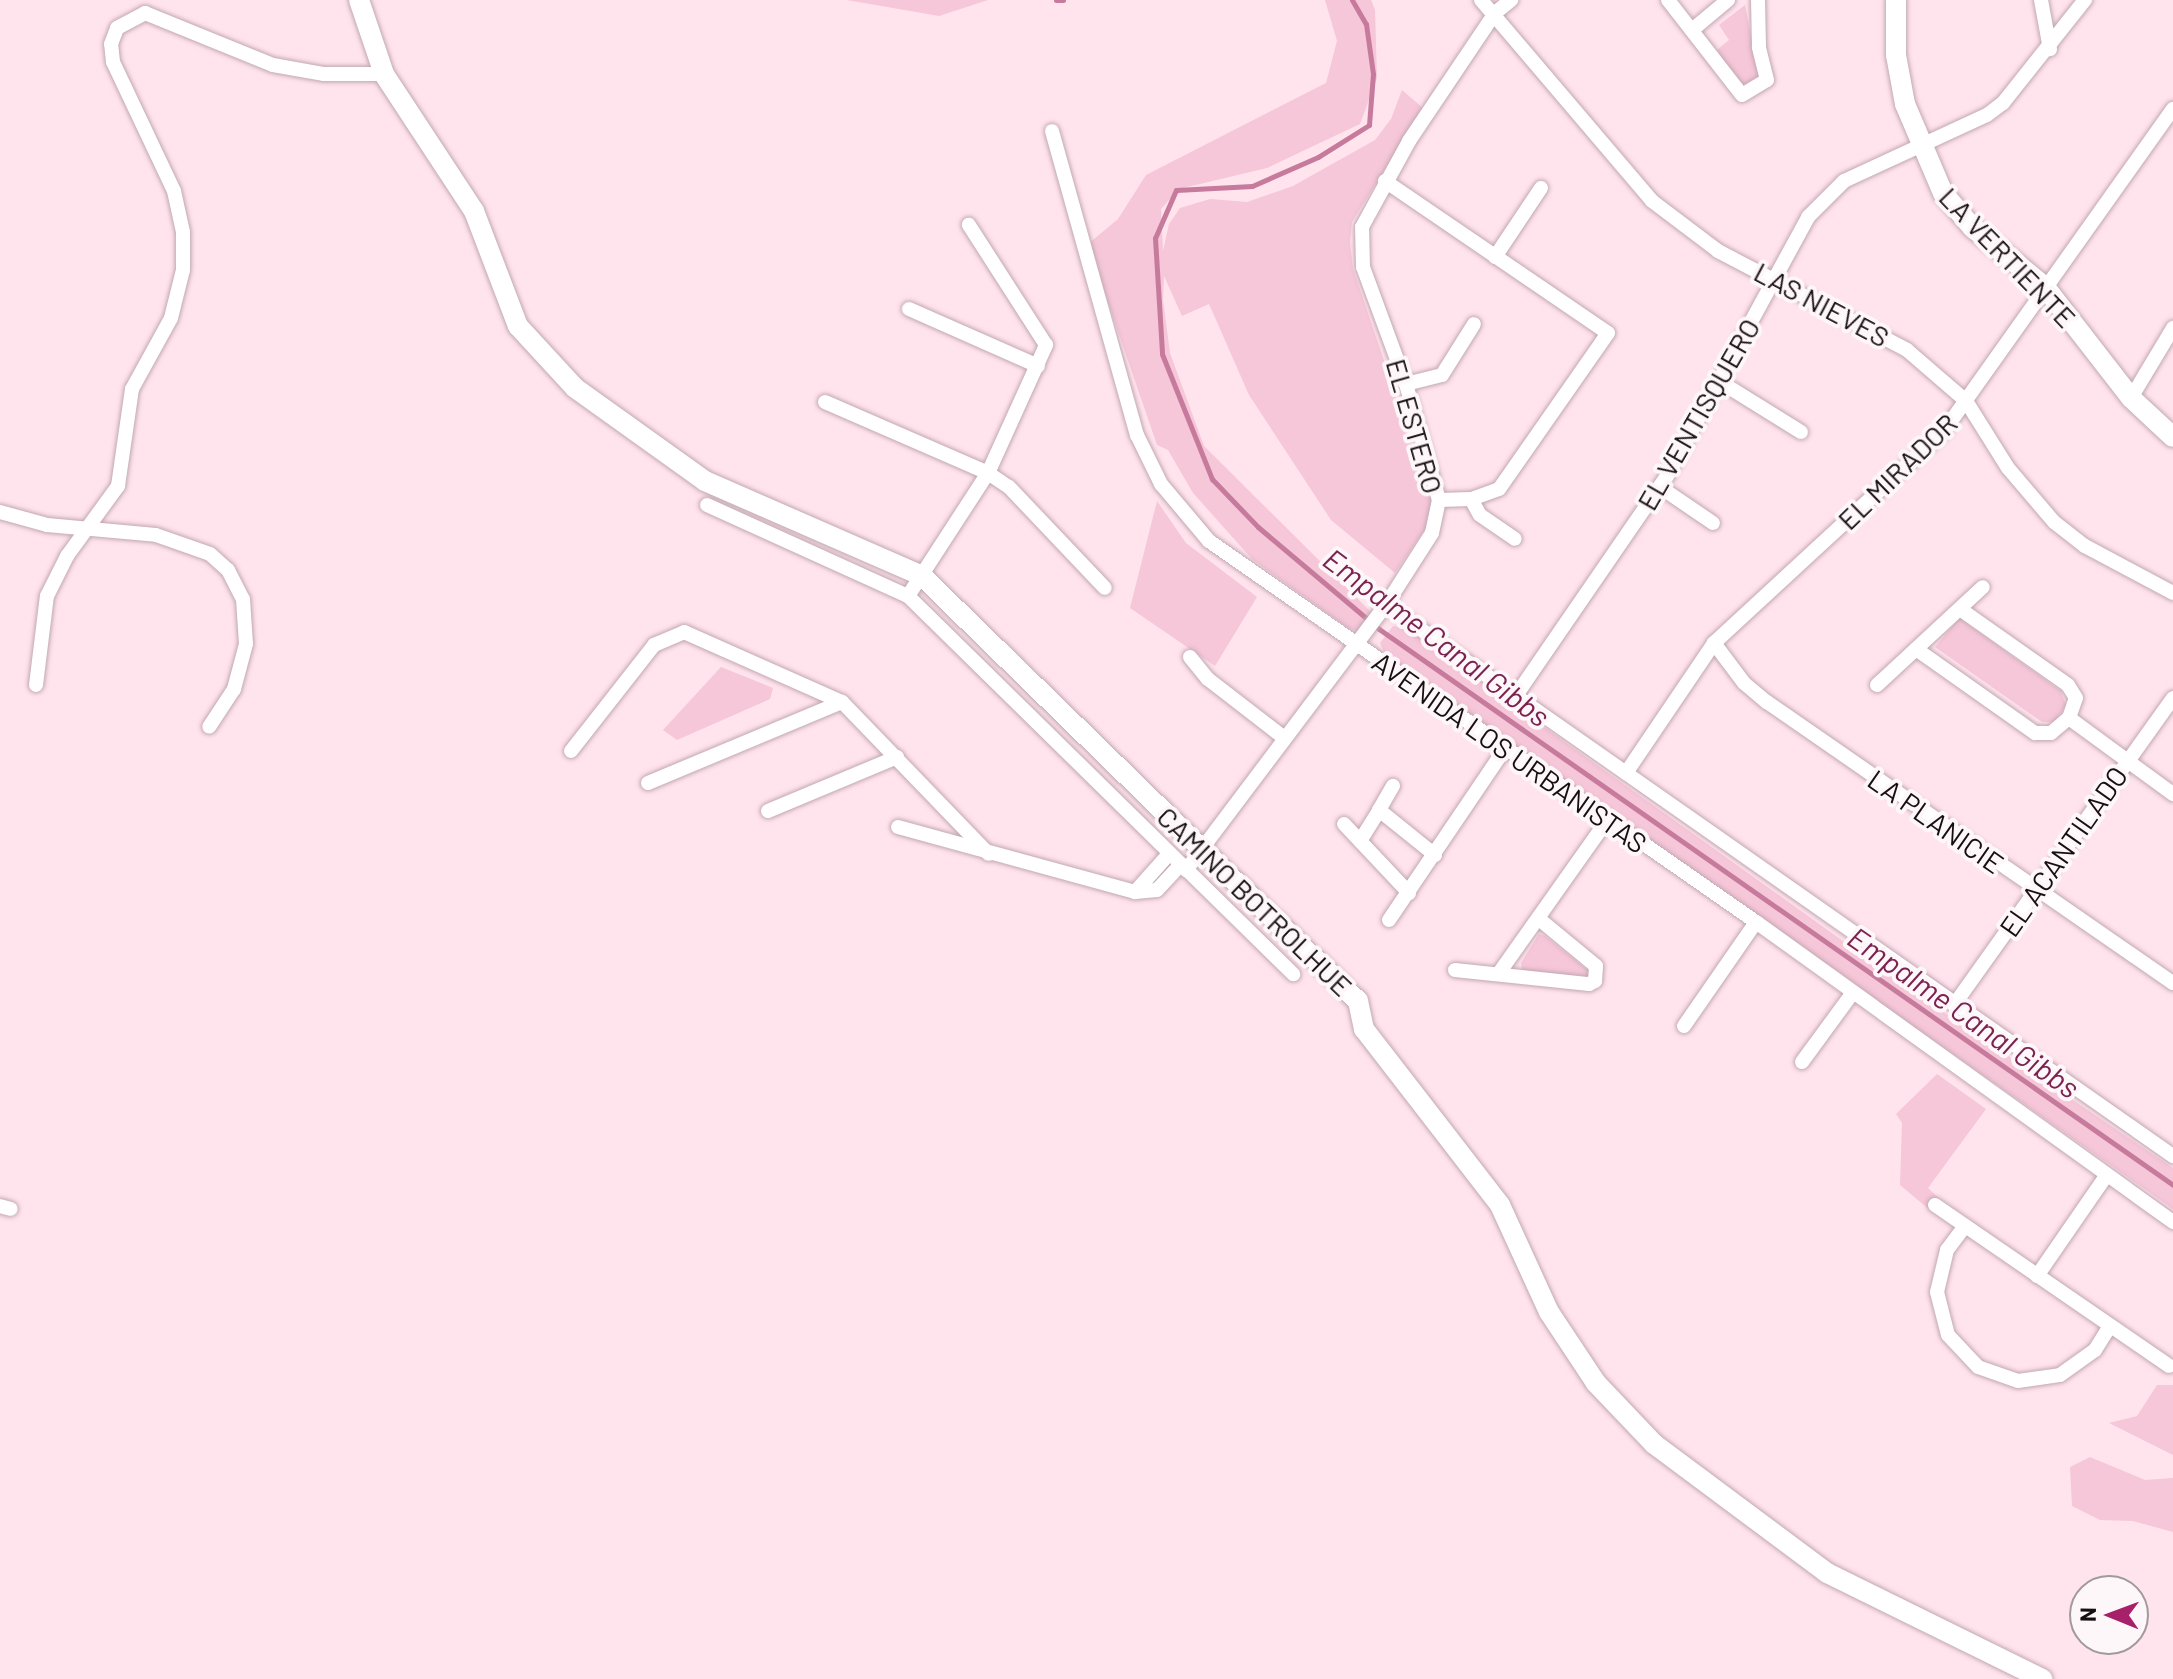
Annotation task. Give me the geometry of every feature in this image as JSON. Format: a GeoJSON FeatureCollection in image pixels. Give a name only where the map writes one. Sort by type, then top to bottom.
{"type":"FeatureCollection","features":[{"type":"Feature","properties":{"kind":"street","name":"CAMINO BOTROLHUE"},"geometry":{"type":"LineString","coordinates":[[359,0],[384,74],[474,211],[518,326],[575,388],[705,481],[922,576],[1358,1001],[1364,1029],[1500,1205],[1549,1312],[1596,1383],[1654,1444],[1827,1573],[2042,1679]]}},
{"type":"Feature","properties":{"kind":"street","name":"LAS NIEVES"},"geometry":{"type":"LineString","coordinates":[[1481,0],[1652,201],[1718,251],[1907,350],[1966,401],[2008,468],[2054,522],[2085,546],[2173,593]]}},
{"type":"Feature","properties":{"kind":"street","name":"EL ESTERO"},"geometry":{"type":"LineString","coordinates":[[1178,863],[1203,849],[1283,737],[1382,610],[1426,545],[1439,500],[1406,384],[1360,247],[1362,227],[1385,181],[1495,13],[1511,0]]}},
{"type":"Feature","properties":{"kind":"street"},"geometry":{"type":"LineString","coordinates":[[1668,0],[1742,95],[1767,80],[1759,47],[1758,0]]}},
{"type":"Feature","properties":{"kind":"street"},"geometry":{"type":"LineString","coordinates":[[1692,30],[1728,0]]}},
{"type":"Feature","properties":{"kind":"street","name":"LA VERTIENTE"},"geometry":{"type":"LineString","coordinates":[[1896,0],[1901,84],[1918,143],[1954,208],[2045,287],[2131,398],[2173,437]]}},
{"type":"Feature","properties":{"kind":"street"},"geometry":{"type":"LineString","coordinates":[[2041,0],[2050,49]]}},
{"type":"Feature","properties":{"kind":"street","name":"EL VENTISQUERO"},"geometry":{"type":"LineString","coordinates":[[1517,694],[1660,487],[1722,383],[1808,217],[1844,181],[1918,143],[1987,115],[2050,49],[2085,0]]}},
{"type":"Feature","properties":{"kind":"street"},"geometry":{"type":"LineString","coordinates":[[36,685],[38,642],[47,596],[67,556],[118,486],[132,389],[171,318],[183,270],[174,191],[113,62],[111,44],[117,28],[145,13],[273,65],[324,74],[384,74]]}},
{"type":"Feature","properties":{"kind":"street","name":"EL MIRADOR"},"geometry":{"type":"LineString","coordinates":[[1626,773],[1714,643],[1944,431],[2173,109]]}},
{"type":"Feature","properties":{"kind":"street","name":"AVENIDA LOS URBANISTAS"},"geometry":{"type":"LineString","coordinates":[[1052,131],[1128,410],[1161,484],[1192,524],[1227,557],[1357,640],[2173,1222]]}},
{"type":"Feature","properties":{"kind":"street"},"geometry":{"type":"LineString","coordinates":[[1385,181],[1608,333],[1499,489],[1471,499],[1439,500]]}},
{"type":"Feature","properties":{"kind":"street"},"geometry":{"type":"LineString","coordinates":[[1495,257],[1541,188]]}},
{"type":"Feature","properties":{"kind":"street"},"geometry":{"type":"LineString","coordinates":[[908,596],[988,473],[1038,366],[1044,336],[969,225]]}},
{"type":"Feature","properties":{"kind":"street"},"geometry":{"type":"LineString","coordinates":[[909,309],[1038,366]]}},
{"type":"Feature","properties":{"kind":"street"},"geometry":{"type":"LineString","coordinates":[[1406,384],[1442,375],[1474,324]]}},
{"type":"Feature","properties":{"kind":"street"},"geometry":{"type":"LineString","coordinates":[[2131,398],[2173,328]]}},
{"type":"Feature","properties":{"kind":"street"},"geometry":{"type":"LineString","coordinates":[[1722,383],[1801,432]]}},
{"type":"Feature","properties":{"kind":"street"},"geometry":{"type":"LineString","coordinates":[[825,402],[988,473],[1009,487],[1105,588]]}},
{"type":"Feature","properties":{"kind":"street"},"geometry":{"type":"LineString","coordinates":[[1660,487],[1713,523]]}},
{"type":"Feature","properties":{"kind":"street"},"geometry":{"type":"LineString","coordinates":[[1471,499],[1480,515],[1515,539]]}},
{"type":"Feature","properties":{"kind":"street","name":"CAMINO BOTROLHUE"},"geometry":{"type":"LineString","coordinates":[[707,505],[908,596],[1293,974]]}},
{"type":"Feature","properties":{"kind":"street"},"geometry":{"type":"LineString","coordinates":[[0,512],[47,525],[90,526],[156,535],[199,549],[220,561],[235,580],[245,608],[243,662],[229,699],[209,727]]}},
{"type":"Feature","properties":{"kind":"street"},"geometry":{"type":"LineString","coordinates":[[1877,685],[1983,587]]}},
{"type":"Feature","properties":{"kind":"street"},"geometry":{"type":"LineString","coordinates":[[1916,649],[2035,733],[2051,733],[2069,718],[2076,698],[2068,685],[1960,609]]}},
{"type":"Feature","properties":{"kind":"street","name":"AVENIDA LOS URBANISTAS"},"geometry":{"type":"LineString","coordinates":[[1382,610],[1517,694],[1954,1005],[2173,1156]]}},
{"type":"Feature","properties":{"kind":"street"},"geometry":{"type":"LineString","coordinates":[[571,751],[654,645],[684,632],[842,702],[989,854]]}},
{"type":"Feature","properties":{"kind":"street","name":"LA PLANICIE"},"geometry":{"type":"LineString","coordinates":[[1714,643],[1744,683],[1767,702],[2035,891],[2173,983]]}},
{"type":"Feature","properties":{"kind":"street"},"geometry":{"type":"LineString","coordinates":[[1190,657],[1208,679],[1283,737]]}},
{"type":"Feature","properties":{"kind":"street","name":"EL ACANTILADO"},"geometry":{"type":"LineString","coordinates":[[1954,1005],[2173,698]]}},
{"type":"Feature","properties":{"kind":"street"},"geometry":{"type":"LineString","coordinates":[[648,783],[842,702]]}},
{"type":"Feature","properties":{"kind":"street"},"geometry":{"type":"LineString","coordinates":[[2069,718],[2173,794]]}},
{"type":"Feature","properties":{"kind":"street"},"geometry":{"type":"LineString","coordinates":[[1389,920],[1506,747]]}},
{"type":"Feature","properties":{"kind":"street"},"geometry":{"type":"LineString","coordinates":[[768,811],[897,757]]}},
{"type":"Feature","properties":{"kind":"street"},"geometry":{"type":"LineString","coordinates":[[1360,841],[1393,786]]}},
{"type":"Feature","properties":{"kind":"street"},"geometry":{"type":"LineString","coordinates":[[1379,810],[1435,855]]}},
{"type":"Feature","properties":{"kind":"street"},"geometry":{"type":"LineString","coordinates":[[1499,973],[1608,819]]}},
{"type":"Feature","properties":{"kind":"street"},"geometry":{"type":"LineString","coordinates":[[1344,824],[1409,893]]}},
{"type":"Feature","properties":{"kind":"street"},"geometry":{"type":"LineString","coordinates":[[898,827],[1135,892],[1157,890],[1178,863]]}},
{"type":"Feature","properties":{"kind":"street"},"geometry":{"type":"LineString","coordinates":[[1135,892],[1178,863]]}},
{"type":"Feature","properties":{"kind":"street"},"geometry":{"type":"LineString","coordinates":[[1455,970],[1589,984],[1595,981],[1596,966],[1539,919]]}},
{"type":"Feature","properties":{"kind":"street"},"geometry":{"type":"LineString","coordinates":[[1684,1026],[1756,922]]}},
{"type":"Feature","properties":{"kind":"street"},"geometry":{"type":"LineString","coordinates":[[1802,1062],[1851,995]]}},
{"type":"Feature","properties":{"kind":"street"},"geometry":{"type":"LineString","coordinates":[[2037,1276],[2106,1176]]}},
{"type":"Feature","properties":{"kind":"street"},"geometry":{"type":"LineString","coordinates":[[1935,1205],[2169,1366]]}},
{"type":"Feature","properties":{"kind":"street"},"geometry":{"type":"LineString","coordinates":[[1965,1226],[1947,1250],[1937,1292],[1948,1335],[1978,1367],[2004,1378],[2046,1379],[2085,1361],[2110,1326]]}},
{"type":"Feature","properties":{"kind":"shaded area"},"geometry":{"type":"Polygon","coordinates":[[[847,0],[988,0],[939,16],[847,0]]]}},
{"type":"Feature","properties":{"kind":"shaded area"},"geometry":{"type":"Polygon","coordinates":[[[1325,0],[1371,0],[1375,10],[1377,78],[1360,124],[1267,168],[1179,189],[1161,209],[1163,251],[1169,224],[1180,208],[1210,199],[1247,202],[1293,186],[1375,140],[1391,119],[1402,90],[1423,108],[1352,222],[1350,242],[1353,269],[1432,502],[1427,526],[1395,573],[1331,520],[1249,395],[1209,304],[1182,316],[1164,276],[1163,300],[1170,353],[1204,446],[1371,612],[1361,632],[1348,628],[1252,559],[1193,493],[1168,450],[1157,445],[1088,244],[1118,219],[1146,175],[1326,83],[1337,41],[1325,0]]]}},
{"type":"Feature","properties":{"kind":"shaded area"},"geometry":{"type":"Polygon","coordinates":[[[1745,5],[1759,76],[1745,84],[1737,82],[1717,50],[1729,40],[1719,25],[1745,5]]]}},
{"type":"Feature","properties":{"kind":"shaded area"},"geometry":{"type":"Polygon","coordinates":[[[1157,501],[1186,543],[1257,597],[1215,666],[1130,608],[1157,501]]]}},
{"type":"Feature","properties":{"kind":"shaded area"},"geometry":{"type":"Polygon","coordinates":[[[1959,618],[2061,691],[2066,706],[2054,722],[2042,722],[1935,647],[1959,618]]]}},
{"type":"Feature","properties":{"kind":"shaded area"},"geometry":{"type":"Polygon","coordinates":[[[1393,626],[1404,627],[1917,994],[2173,1168],[2173,1209],[1385,654],[1380,643],[1393,626]]]}},
{"type":"Feature","properties":{"kind":"shaded area"},"geometry":{"type":"Polygon","coordinates":[[[721,667],[773,688],[770,699],[677,740],[663,730],[721,667]]]}},
{"type":"Feature","properties":{"kind":"shaded area"},"geometry":{"type":"Polygon","coordinates":[[[1539,934],[1595,976],[1590,980],[1523,974],[1521,963],[1539,934]]]}},
{"type":"Feature","properties":{"kind":"shaded area"},"geometry":{"type":"Polygon","coordinates":[[[1937,1074],[1986,1109],[1928,1188],[1941,1200],[1931,1211],[1900,1185],[1902,1123],[1896,1114],[1937,1074]]]}},
{"type":"Feature","properties":{"kind":"shaded area"},"geometry":{"type":"Polygon","coordinates":[[[2157,1385],[2173,1385],[2173,1455],[2109,1423],[2137,1416],[2157,1385]]]}},
{"type":"Feature","properties":{"kind":"shaded area"},"geometry":{"type":"Polygon","coordinates":[[[2090,1457],[2145,1480],[2173,1478],[2173,1532],[2133,1521],[2100,1520],[2072,1506],[2070,1467],[2090,1457]]]}},
{"type":"Feature","properties":{"kind":"waterway","name":"Empalme Canal Gibbs"},"geometry":{"type":"LineString","coordinates":[[1056,0],[1063,0]]}},
{"type":"Feature","properties":{"kind":"waterway","name":"Empalme Canal Gibbs"},"geometry":{"type":"LineString","coordinates":[[1352,0],[1366,24],[1373,74],[1369,125],[1318,157],[1252,186],[1176,190],[1155,238],[1162,354],[1212,479],[1258,527],[1379,629],[2173,1185]]}}]}
